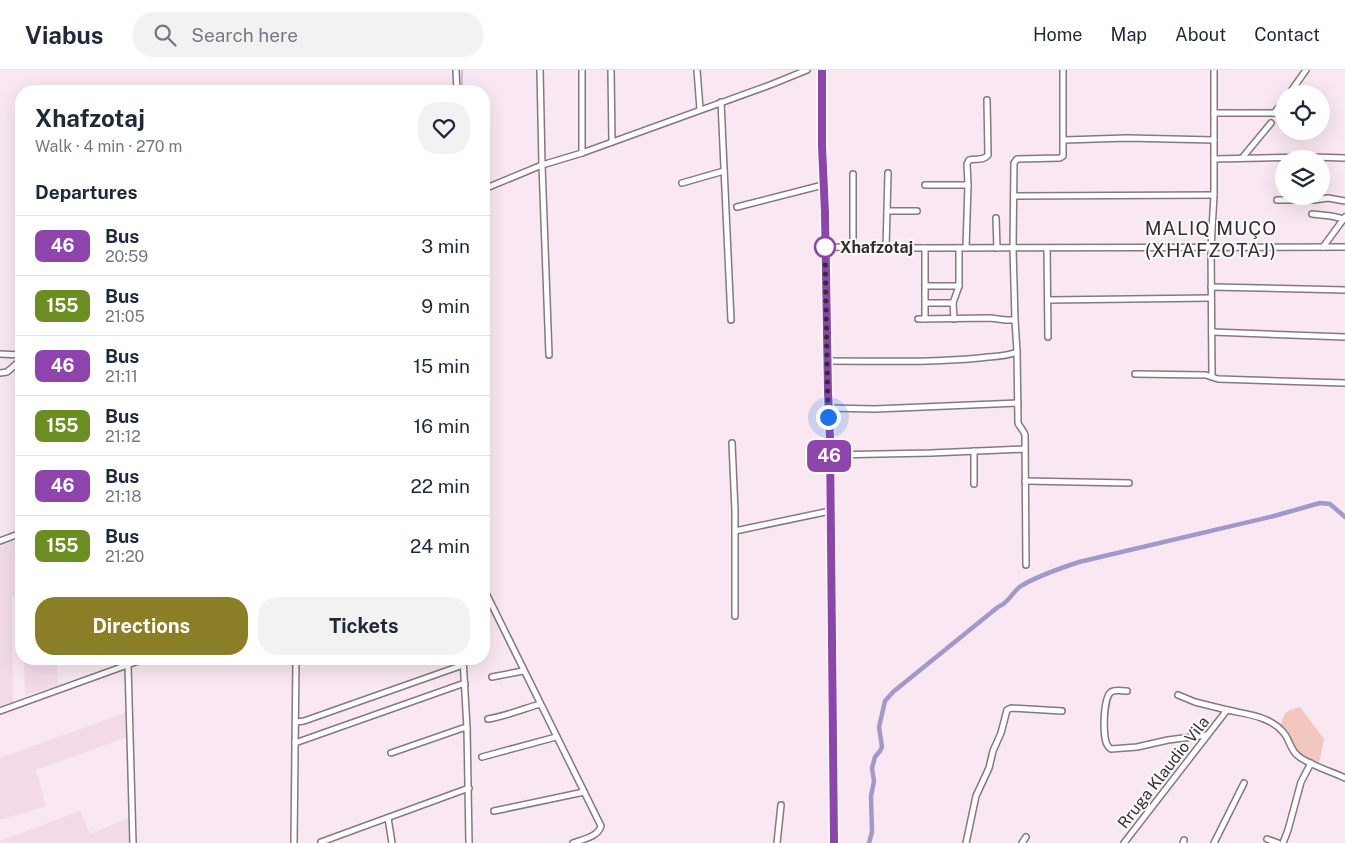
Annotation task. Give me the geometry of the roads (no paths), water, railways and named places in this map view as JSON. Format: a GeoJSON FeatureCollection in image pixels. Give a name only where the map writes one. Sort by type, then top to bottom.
{"type":"FeatureCollection","features":[{"type":"Feature","properties":{"kind":"main road"},"geometry":{"type":"LineString","coordinates":[[822,70],[822,146],[827,294],[834,843]]}},
{"type":"Feature","properties":{"kind":"street"},"geometry":{"type":"LineString","coordinates":[[456,70],[457,85]]}},
{"type":"Feature","properties":{"kind":"street"},"geometry":{"type":"LineString","coordinates":[[540,70],[549,355]]}},
{"type":"Feature","properties":{"kind":"street"},"geometry":{"type":"LineString","coordinates":[[582,70],[582,153]]}},
{"type":"Feature","properties":{"kind":"street"},"geometry":{"type":"LineString","coordinates":[[610,70],[612,142]]}},
{"type":"Feature","properties":{"kind":"street"},"geometry":{"type":"LineString","coordinates":[[698,70],[700,109]]}},
{"type":"Feature","properties":{"kind":"street"},"geometry":{"type":"LineString","coordinates":[[490,187],[542,165],[582,153],[807,70]]}},
{"type":"Feature","properties":{"kind":"street"},"geometry":{"type":"LineString","coordinates":[[1026,565],[1025,435],[1018,423],[1013,248],[1015,160],[1060,158],[1063,156],[1064,70]]}},
{"type":"Feature","properties":{"kind":"street"},"geometry":{"type":"LineString","coordinates":[[1212,377],[1211,247],[1214,195],[1214,70]]}},
{"type":"Feature","properties":{"kind":"street"},"geometry":{"type":"LineString","coordinates":[[1295,85],[1306,70]]}},
{"type":"Feature","properties":{"kind":"street"},"geometry":{"type":"LineString","coordinates":[[966,248],[967,162],[971,159],[982,159],[987,157],[988,154],[986,100]]}},
{"type":"Feature","properties":{"kind":"street"},"geometry":{"type":"LineString","coordinates":[[721,102],[731,320]]}},
{"type":"Feature","properties":{"kind":"street"},"geometry":{"type":"LineString","coordinates":[[1214,113],[1274,114]]}},
{"type":"Feature","properties":{"kind":"street"},"geometry":{"type":"LineString","coordinates":[[1242,158],[1271,122]]}},
{"type":"Feature","properties":{"kind":"street"},"geometry":{"type":"LineString","coordinates":[[1064,140],[1137,138],[1214,140]]}},
{"type":"Feature","properties":{"kind":"street"},"geometry":{"type":"LineString","coordinates":[[1214,159],[1345,158]]}},
{"type":"Feature","properties":{"kind":"street"},"geometry":{"type":"LineString","coordinates":[[682,183],[724,171]]}},
{"type":"Feature","properties":{"kind":"street"},"geometry":{"type":"LineString","coordinates":[[886,248],[888,173]]}},
{"type":"Feature","properties":{"kind":"street"},"geometry":{"type":"LineString","coordinates":[[852,247],[853,174]]}},
{"type":"Feature","properties":{"kind":"street"},"geometry":{"type":"LineString","coordinates":[[737,207],[823,185]]}},
{"type":"Feature","properties":{"kind":"street"},"geometry":{"type":"LineString","coordinates":[[925,185],[968,185]]}},
{"type":"Feature","properties":{"kind":"street"},"geometry":{"type":"LineString","coordinates":[[1014,196],[1214,195]]}},
{"type":"Feature","properties":{"kind":"street"},"geometry":{"type":"LineString","coordinates":[[1330,198],[1345,201]]}},
{"type":"Feature","properties":{"kind":"street"},"geometry":{"type":"LineString","coordinates":[[887,211],[917,211]]}},
{"type":"Feature","properties":{"kind":"street"},"geometry":{"type":"LineString","coordinates":[[1312,214],[1344,218],[1323,247]]}},
{"type":"Feature","properties":{"kind":"street"},"geometry":{"type":"LineString","coordinates":[[996,218],[997,248]]}},
{"type":"Feature","properties":{"kind":"street"},"geometry":{"type":"LineString","coordinates":[[825,247],[1345,247]]}},
{"type":"Feature","properties":{"kind":"street"},"geometry":{"type":"LineString","coordinates":[[925,248],[925,319]]}},
{"type":"Feature","properties":{"kind":"street"},"geometry":{"type":"LineString","coordinates":[[954,319],[953,303],[959,286],[959,248]]}},
{"type":"Feature","properties":{"kind":"street"},"geometry":{"type":"LineString","coordinates":[[1047,248],[1048,337]]}},
{"type":"Feature","properties":{"kind":"street"},"geometry":{"type":"LineString","coordinates":[[926,286],[959,286]]}},
{"type":"Feature","properties":{"kind":"street"},"geometry":{"type":"LineString","coordinates":[[1211,287],[1345,290]]}},
{"type":"Feature","properties":{"kind":"street"},"geometry":{"type":"LineString","coordinates":[[1049,300],[1211,298]]}},
{"type":"Feature","properties":{"kind":"street"},"geometry":{"type":"LineString","coordinates":[[926,303],[953,303]]}},
{"type":"Feature","properties":{"kind":"street"},"geometry":{"type":"LineString","coordinates":[[918,319],[990,318],[1015,320]]}},
{"type":"Feature","properties":{"kind":"street"},"geometry":{"type":"LineString","coordinates":[[1212,332],[1345,337]]}},
{"type":"Feature","properties":{"kind":"street"},"geometry":{"type":"LineString","coordinates":[[827,361],[964,359],[1010,355],[1017,352]]}},
{"type":"Feature","properties":{"kind":"street"},"geometry":{"type":"LineString","coordinates":[[0,354],[15,355]]}},
{"type":"Feature","properties":{"kind":"street"},"geometry":{"type":"LineString","coordinates":[[7,355],[12,363],[11,367]]}},
{"type":"Feature","properties":{"kind":"street"},"geometry":{"type":"LineString","coordinates":[[0,373],[7,372],[15,364]]}},
{"type":"Feature","properties":{"kind":"street"},"geometry":{"type":"LineString","coordinates":[[1135,374],[1206,376],[1218,380],[1345,383]]}},
{"type":"Feature","properties":{"kind":"street"},"geometry":{"type":"LineString","coordinates":[[828,408],[875,409],[1018,403]]}},
{"type":"Feature","properties":{"kind":"street"},"geometry":{"type":"LineString","coordinates":[[732,443],[735,616]]}},
{"type":"Feature","properties":{"kind":"street"},"geometry":{"type":"LineString","coordinates":[[829,455],[1025,449]]}},
{"type":"Feature","properties":{"kind":"street"},"geometry":{"type":"LineString","coordinates":[[974,451],[974,484]]}},
{"type":"Feature","properties":{"kind":"street"},"geometry":{"type":"LineString","coordinates":[[1025,482],[1129,483]]}},
{"type":"Feature","properties":{"kind":"street"},"geometry":{"type":"LineString","coordinates":[[735,531],[830,511]]}},
{"type":"Feature","properties":{"kind":"street"},"geometry":{"type":"LineString","coordinates":[[0,541],[15,535]]}},
{"type":"Feature","properties":{"kind":"street"},"geometry":{"type":"LineString","coordinates":[[490,602],[601,826],[600,831],[596,835],[573,843]]}},
{"type":"Feature","properties":{"kind":"street"},"geometry":{"type":"LineString","coordinates":[[0,711],[128,665],[133,843]]}},
{"type":"Feature","properties":{"kind":"street"},"geometry":{"type":"LineString","coordinates":[[294,843],[296,665]]}},
{"type":"Feature","properties":{"kind":"street"},"geometry":{"type":"LineString","coordinates":[[296,722],[304,721],[464,665],[469,788],[469,843]]}},
{"type":"Feature","properties":{"kind":"street"},"geometry":{"type":"LineString","coordinates":[[492,677],[523,671]]}},
{"type":"Feature","properties":{"kind":"street"},"geometry":{"type":"LineString","coordinates":[[295,743],[465,684]]}},
{"type":"Feature","properties":{"kind":"street"},"geometry":{"type":"LineString","coordinates":[[1127,691],[1111,692],[1106,703],[1106,740],[1111,749],[1137,747],[1168,740],[1207,735]]}},
{"type":"Feature","properties":{"kind":"street"},"geometry":{"type":"LineString","coordinates":[[1178,695],[1195,702],[1227,710]]}},
{"type":"Feature","properties":{"kind":"street"},"geometry":{"type":"LineString","coordinates":[[488,719],[540,704]]}},
{"type":"Feature","properties":{"kind":"street"},"geometry":{"type":"LineString","coordinates":[[966,843],[976,796],[990,768],[993,751],[1001,733],[1007,710],[1011,708],[1062,711]]}},
{"type":"Feature","properties":{"kind":"street","name":"Rruga Klaudio Vila"},"geometry":{"type":"LineString","coordinates":[[1124,843],[1227,710],[1260,718],[1277,725],[1296,754],[1345,778]]}},
{"type":"Feature","properties":{"kind":"street"},"geometry":{"type":"LineString","coordinates":[[391,753],[467,728]]}},
{"type":"Feature","properties":{"kind":"street"},"geometry":{"type":"LineString","coordinates":[[482,757],[556,737]]}},
{"type":"Feature","properties":{"kind":"street"},"geometry":{"type":"LineString","coordinates":[[1283,843],[1301,782],[1311,763]]}},
{"type":"Feature","properties":{"kind":"street"},"geometry":{"type":"LineString","coordinates":[[1214,843],[1244,784]]}},
{"type":"Feature","properties":{"kind":"street"},"geometry":{"type":"LineString","coordinates":[[321,842],[469,788]]}},
{"type":"Feature","properties":{"kind":"street"},"geometry":{"type":"LineString","coordinates":[[494,811],[584,792]]}},
{"type":"Feature","properties":{"kind":"street"},"geometry":{"type":"LineString","coordinates":[[777,843],[780,805]]}},
{"type":"Feature","properties":{"kind":"street"},"geometry":{"type":"LineString","coordinates":[[388,818],[392,843]]}},
{"type":"Feature","properties":{"kind":"street"},"geometry":{"type":"LineString","coordinates":[[1022,843],[1026,837]]}},
{"type":"Feature","properties":{"kind":"street"},"geometry":{"type":"LineString","coordinates":[[1267,839],[1278,843]]}},
{"type":"Feature","properties":{"kind":"waterway"},"geometry":{"type":"LineString","coordinates":[[462,70],[462,85]]}},
{"type":"Feature","properties":{"kind":"waterway"},"geometry":{"type":"LineString","coordinates":[[869,843],[872,832],[871,796],[874,781],[872,768],[875,757],[882,747],[879,727],[885,701],[893,692],[1005,603],[1021,586],[1079,562],[1274,516],[1320,503],[1330,504],[1345,517]]}},
{"type":"Feature","properties":{"kind":"place","name":"Xhafzotaj"},"geometry":{"type":"Point","coordinates":[825,247]}},
{"type":"Feature","properties":{"kind":"district","name":"MALIQ MUÇO (XHAFZOTAJ)"},"geometry":{"type":"Point","coordinates":[1211,239]}}]}
